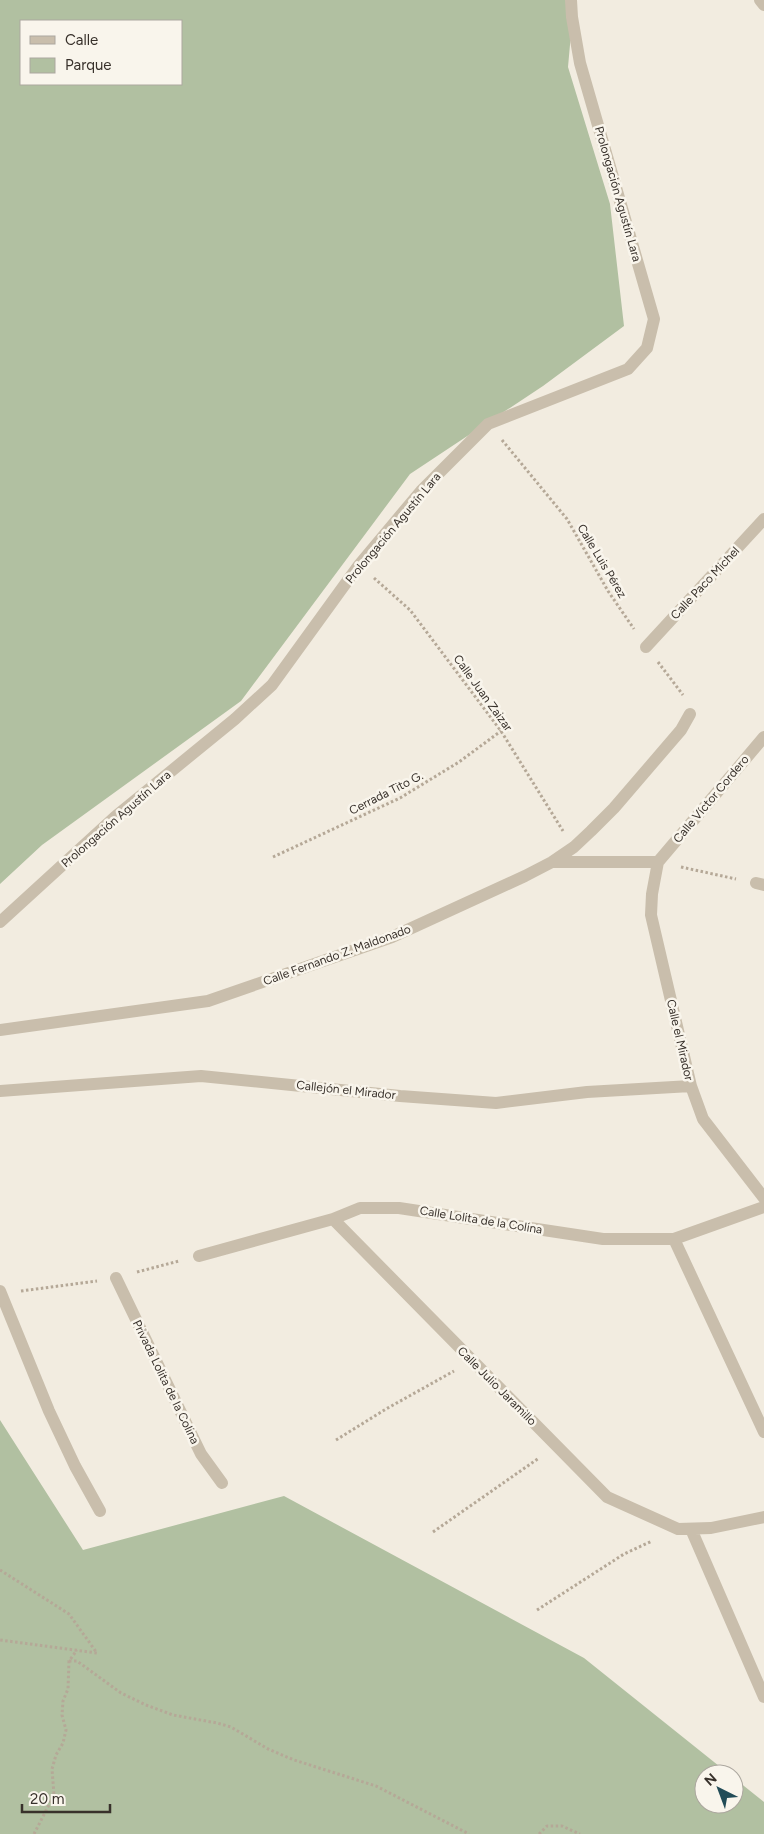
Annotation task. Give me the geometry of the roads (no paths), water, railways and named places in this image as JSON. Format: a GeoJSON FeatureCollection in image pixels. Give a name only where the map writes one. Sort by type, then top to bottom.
{"type":"FeatureCollection","features":[{"type":"Feature","properties":{"kind":"street","name":"Prolongación Agustín Lara"},"geometry":{"type":"LineString","coordinates":[[0,922],[115,817],[235,719],[272,685],[359,565],[421,491],[488,424],[628,370],[647,348],[654,319],[580,63],[571,0]]}},
{"type":"Feature","properties":{"kind":"street","name":"Calle Paco Michel"},"geometry":{"type":"LineString","coordinates":[[646,647],[764,519]]}},
{"type":"Feature","properties":{"kind":"street","name":"Calle Fernando Z. Maldonado"},"geometry":{"type":"LineString","coordinates":[[0,1030],[208,1002],[392,937],[525,876],[552,862],[574,847],[614,808],[681,730],[690,714]]}},
{"type":"Feature","properties":{"kind":"street","name":"Calle Víctor Cordero"},"geometry":{"type":"LineString","coordinates":[[658,862],[764,736]]}},
{"type":"Feature","properties":{"kind":"street"},"geometry":{"type":"LineString","coordinates":[[552,862],[658,862]]}},
{"type":"Feature","properties":{"kind":"street","name":"Calle el Mirador"},"geometry":{"type":"LineString","coordinates":[[658,862],[652,894],[651,915],[691,1086],[704,1118],[764,1198]]}},
{"type":"Feature","properties":{"kind":"street","name":"Callejón el Mirador"},"geometry":{"type":"LineString","coordinates":[[0,1091],[201,1076],[400,1096],[496,1103],[588,1092],[691,1086]]}},
{"type":"Feature","properties":{"kind":"street","name":"Calle Lolita de la Colina"},"geometry":{"type":"LineString","coordinates":[[199,1256],[333,1220],[360,1208],[399,1208],[603,1239],[674,1239],[764,1207]]}},
{"type":"Feature","properties":{"kind":"street","name":"Calle Julio Jaramillo"},"geometry":{"type":"LineString","coordinates":[[333,1220],[607,1497],[684,1529]]}},
{"type":"Feature","properties":{"kind":"street"},"geometry":{"type":"LineString","coordinates":[[674,1239],[764,1432]]}},
{"type":"Feature","properties":{"kind":"street","name":"Privada Lolita de la Colina"},"geometry":{"type":"LineString","coordinates":[[116,1278],[201,1454],[222,1483]]}},
{"type":"Feature","properties":{"kind":"street"},"geometry":{"type":"LineString","coordinates":[[0,1291],[49,1412],[75,1466],[100,1511]]}},
{"type":"Feature","properties":{"kind":"street"},"geometry":{"type":"LineString","coordinates":[[764,1517],[711,1528],[684,1529],[764,1697]]}}]}
